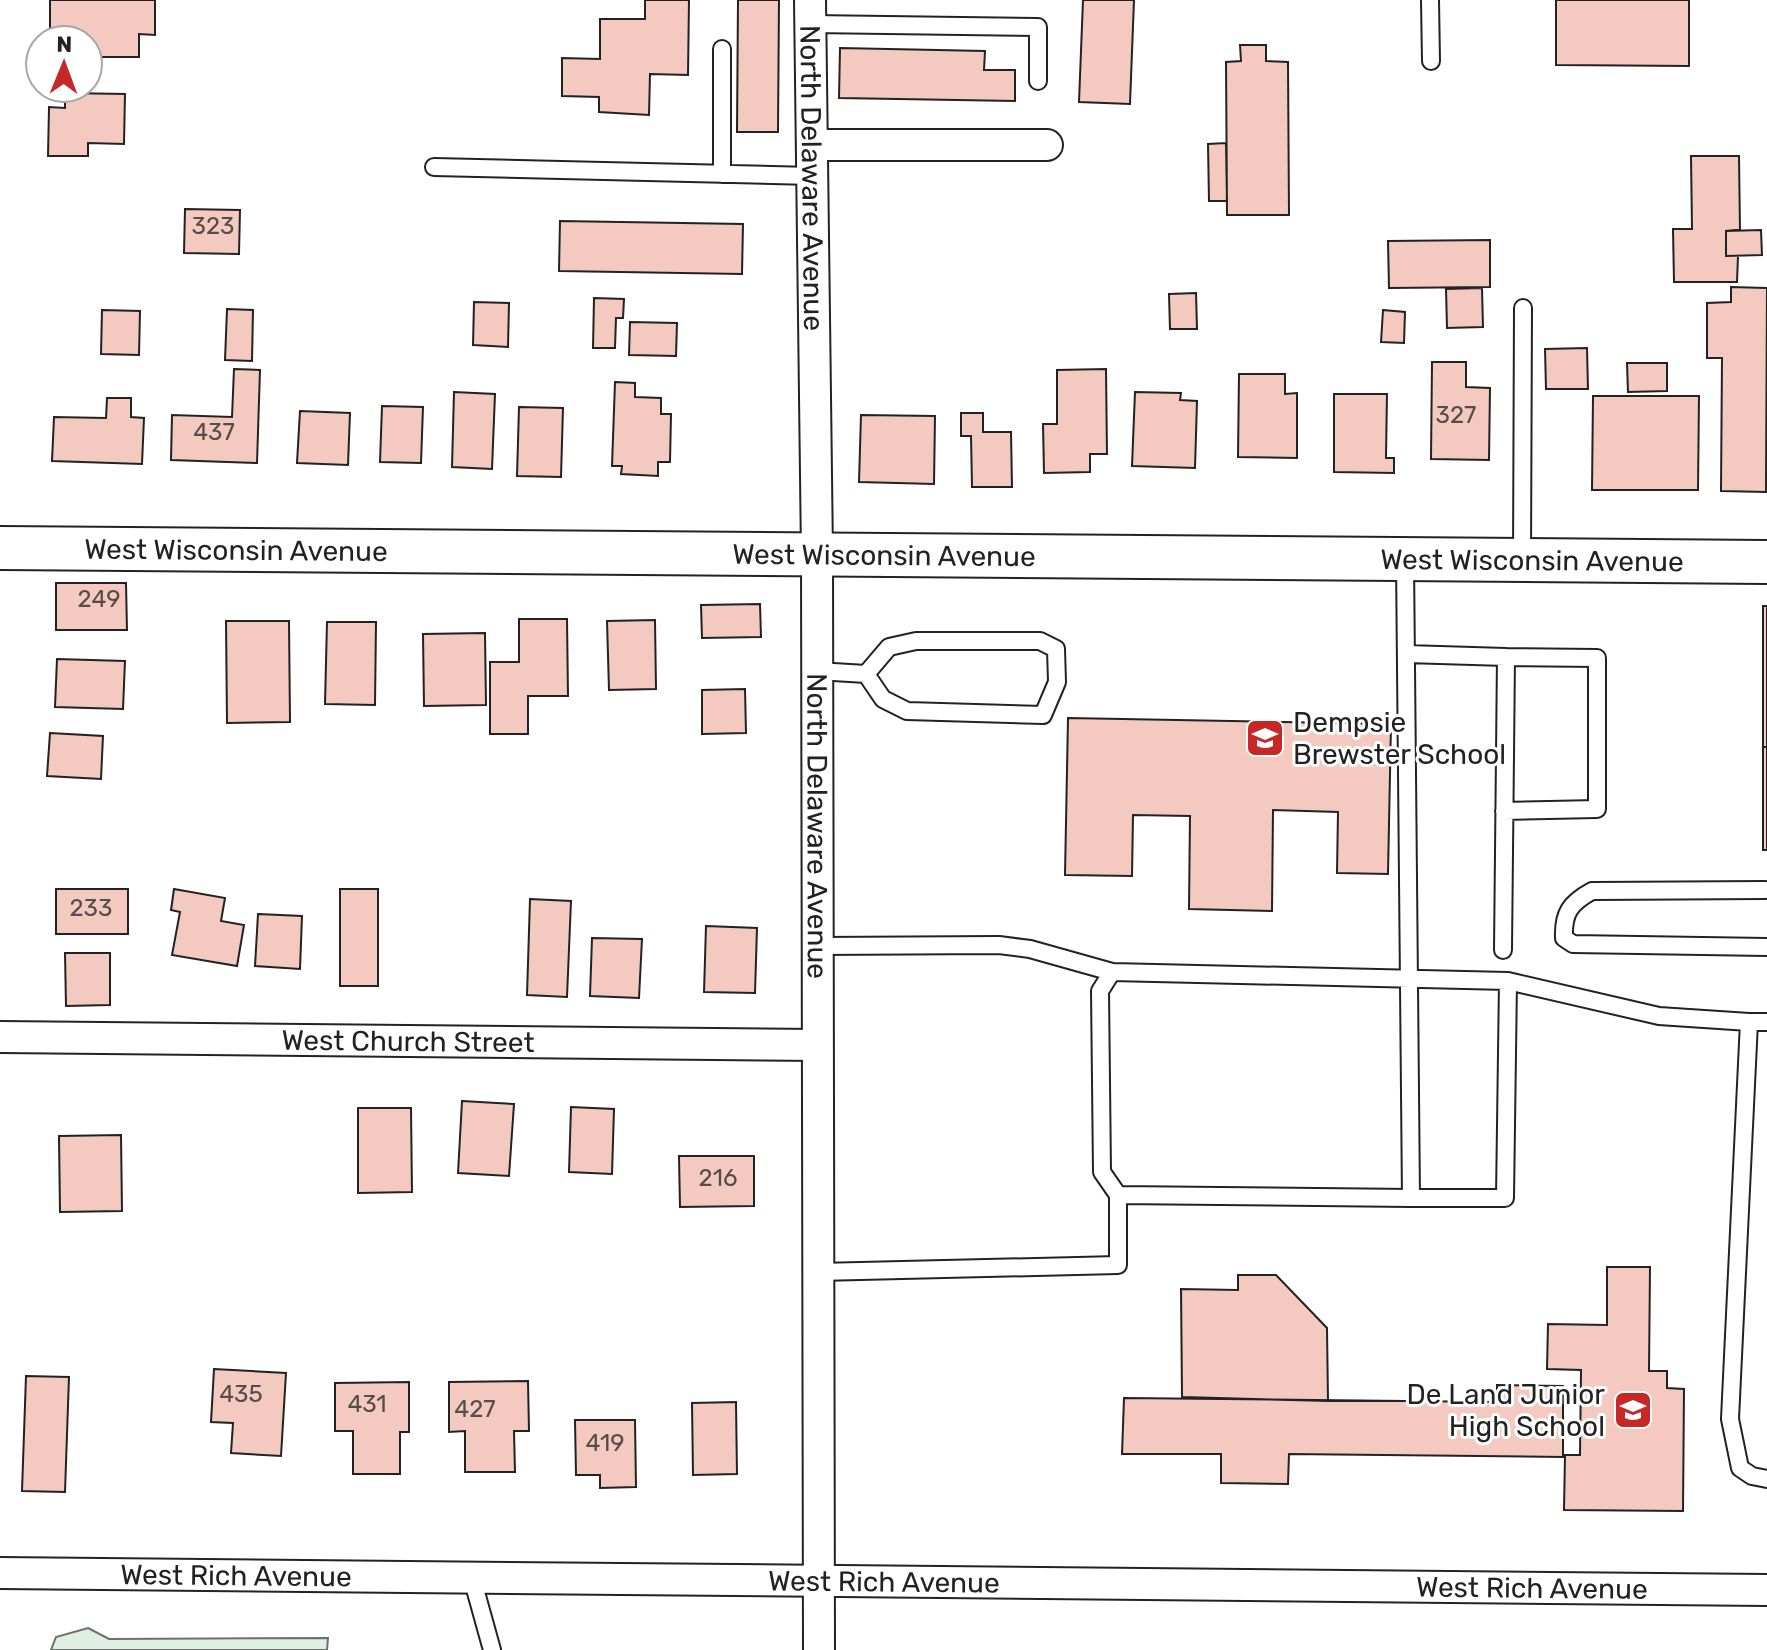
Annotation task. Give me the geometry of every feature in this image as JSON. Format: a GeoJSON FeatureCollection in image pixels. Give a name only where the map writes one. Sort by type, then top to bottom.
{"type":"FeatureCollection","features":[{"type":"Feature","properties":{"kind":"street","name":"North Delaware Avenue"},"geometry":{"type":"LineString","coordinates":[[810,12],[817,554],[819,1650]]}},
{"type":"Feature","properties":{"kind":"street"},"geometry":{"type":"LineString","coordinates":[[812,145],[1047,145]]}},
{"type":"Feature","properties":{"kind":"street","name":"West Wisconsin Avenue"},"geometry":{"type":"LineString","coordinates":[[0,548],[1767,562]]}},
{"type":"Feature","properties":{"kind":"street","name":"West Church Street"},"geometry":{"type":"LineString","coordinates":[[0,1037],[817,1045]]}},
{"type":"Feature","properties":{"kind":"street","name":"West Rich Avenue"},"geometry":{"type":"LineString","coordinates":[[0,1573],[1767,1590]]}},
{"type":"Feature","properties":{"kind":"lane"},"geometry":{"type":"LineString","coordinates":[[1430,0],[1431,61]]}},
{"type":"Feature","properties":{"kind":"lane"},"geometry":{"type":"LineString","coordinates":[[810,12],[1038,27],[1038,81]]}},
{"type":"Feature","properties":{"kind":"lane"},"geometry":{"type":"LineString","coordinates":[[722,49],[722,174]]}},
{"type":"Feature","properties":{"kind":"lane"},"geometry":{"type":"LineString","coordinates":[[434,167],[812,176]]}},
{"type":"Feature","properties":{"kind":"lane"},"geometry":{"type":"LineString","coordinates":[[1522,560],[1523,308]]}},
{"type":"Feature","properties":{"kind":"lane"},"geometry":{"type":"LineString","coordinates":[[1405,559],[1411,1198]]}},
{"type":"Feature","properties":{"kind":"lane"},"geometry":{"type":"LineString","coordinates":[[916,641],[1040,641],[1056,649],[1057,682],[1043,715],[907,711],[883,699],[866,674],[889,647],[916,641]]}},
{"type":"Feature","properties":{"kind":"lane"},"geometry":{"type":"LineString","coordinates":[[1406,654],[1597,658],[1597,809],[1504,811]]}},
{"type":"Feature","properties":{"kind":"lane"},"geometry":{"type":"LineString","coordinates":[[1503,950],[1506,657]]}},
{"type":"Feature","properties":{"kind":"lane"},"geometry":{"type":"LineString","coordinates":[[817,671],[866,674]]}},
{"type":"Feature","properties":{"kind":"lane"},"geometry":{"type":"LineString","coordinates":[[1765,890],[1592,891],[1573,901],[1563,918],[1564,938],[1573,944],[1767,947]]}},
{"type":"Feature","properties":{"kind":"lane"},"geometry":{"type":"LineString","coordinates":[[817,946],[999,945],[1030,949],[1112,972],[1508,981],[1659,1016],[1767,1022]]}},
{"type":"Feature","properties":{"kind":"lane"},"geometry":{"type":"LineString","coordinates":[[818,1272],[1118,1265],[1118,1195],[1102,1172],[1100,991],[1112,972]]}},
{"type":"Feature","properties":{"kind":"lane"},"geometry":{"type":"LineString","coordinates":[[1118,1195],[1505,1198],[1508,981]]}},
{"type":"Feature","properties":{"kind":"lane"},"geometry":{"type":"LineString","coordinates":[[1749,1022],[1730,1419],[1740,1468],[1752,1476],[1767,1479]]}},
{"type":"Feature","properties":{"kind":"lane"},"geometry":{"type":"LineString","coordinates":[[472,1578],[492,1650]]}},
{"type":"Feature","properties":{"kind":"green space"},"geometry":{"type":"Polygon","coordinates":[[[88,1628],[109,1639],[328,1638],[327,1650],[51,1650],[56,1637],[88,1628]]]}},
{"type":"Feature","properties":{"kind":"building"},"geometry":{"type":"Polygon","coordinates":[[[50,0],[155,0],[155,35],[139,34],[139,57],[104,57],[104,24],[50,24],[50,0]]]}},
{"type":"Feature","properties":{"kind":"building"},"geometry":{"type":"Polygon","coordinates":[[[645,0],[689,0],[688,75],[650,74],[649,115],[599,112],[599,97],[562,96],[562,58],[600,59],[600,19],[645,19],[645,0]]]}},
{"type":"Feature","properties":{"kind":"building"},"geometry":{"type":"Polygon","coordinates":[[[738,0],[779,0],[778,132],[737,132],[738,0]]]}},
{"type":"Feature","properties":{"kind":"building"},"geometry":{"type":"Polygon","coordinates":[[[1083,0],[1134,0],[1130,104],[1079,102],[1083,0]]]}},
{"type":"Feature","properties":{"kind":"building"},"geometry":{"type":"Polygon","coordinates":[[[1556,0],[1689,0],[1689,66],[1556,65],[1556,0]]]}},
{"type":"Feature","properties":{"kind":"building"},"geometry":{"type":"Polygon","coordinates":[[[1240,45],[1266,45],[1266,61],[1288,62],[1289,215],[1227,215],[1226,62],[1241,61],[1240,45]]]}},
{"type":"Feature","properties":{"kind":"building"},"geometry":{"type":"Polygon","coordinates":[[[840,48],[985,51],[984,70],[1015,70],[1015,101],[839,98],[840,48]]]}},
{"type":"Feature","properties":{"kind":"building"},"geometry":{"type":"Polygon","coordinates":[[[104,94],[125,94],[124,144],[88,143],[88,156],[48,156],[49,107],[65,108],[65,104],[104,104],[104,94]]]}},
{"type":"Feature","properties":{"kind":"building"},"geometry":{"type":"Polygon","coordinates":[[[1226,143],[1227,201],[1209,201],[1208,144],[1226,143]]]}},
{"type":"Feature","properties":{"kind":"building"},"geometry":{"type":"Polygon","coordinates":[[[1691,156],[1739,156],[1740,230],[1726,231],[1726,256],[1738,256],[1737,282],[1674,282],[1673,229],[1692,229],[1691,156]]]}},
{"type":"Feature","properties":{"kind":"building"},"geometry":{"type":"Polygon","coordinates":[[[185,209],[240,210],[239,254],[184,253],[185,209]]]}},
{"type":"Feature","properties":{"kind":"building"},"geometry":{"type":"Polygon","coordinates":[[[560,221],[743,224],[742,274],[559,271],[560,221]]]}},
{"type":"Feature","properties":{"kind":"building"},"geometry":{"type":"Polygon","coordinates":[[[1761,230],[1762,255],[1726,256],[1726,231],[1761,230]]]}},
{"type":"Feature","properties":{"kind":"building"},"geometry":{"type":"Polygon","coordinates":[[[1490,240],[1490,287],[1389,288],[1388,241],[1490,240]]]}},
{"type":"Feature","properties":{"kind":"building"},"geometry":{"type":"Polygon","coordinates":[[[1731,287],[1767,288],[1766,492],[1721,491],[1722,358],[1707,358],[1707,303],[1731,302],[1731,287]]]}},
{"type":"Feature","properties":{"kind":"building"},"geometry":{"type":"Polygon","coordinates":[[[1482,288],[1483,327],[1447,328],[1446,289],[1482,288]]]}},
{"type":"Feature","properties":{"kind":"building"},"geometry":{"type":"Polygon","coordinates":[[[1196,293],[1197,329],[1170,329],[1169,294],[1196,293]]]}},
{"type":"Feature","properties":{"kind":"building"},"geometry":{"type":"Polygon","coordinates":[[[594,298],[624,299],[623,318],[616,318],[615,348],[593,348],[594,298]]]}},
{"type":"Feature","properties":{"kind":"building"},"geometry":{"type":"Polygon","coordinates":[[[474,302],[509,303],[508,347],[473,345],[474,302]]]}},
{"type":"Feature","properties":{"kind":"building"},"geometry":{"type":"Polygon","coordinates":[[[227,309],[253,310],[252,361],[225,360],[227,309]]]}},
{"type":"Feature","properties":{"kind":"building"},"geometry":{"type":"Polygon","coordinates":[[[102,310],[140,311],[139,355],[101,354],[102,310]]]}},
{"type":"Feature","properties":{"kind":"building"},"geometry":{"type":"Polygon","coordinates":[[[1383,310],[1405,312],[1404,343],[1381,342],[1383,310]]]}},
{"type":"Feature","properties":{"kind":"building"},"geometry":{"type":"Polygon","coordinates":[[[630,322],[677,323],[676,356],[629,355],[630,322]]]}},
{"type":"Feature","properties":{"kind":"building"},"geometry":{"type":"Polygon","coordinates":[[[1587,348],[1588,389],[1546,389],[1545,349],[1587,348]]]}},
{"type":"Feature","properties":{"kind":"building"},"geometry":{"type":"Polygon","coordinates":[[[1432,362],[1466,362],[1466,387],[1490,388],[1489,460],[1431,459],[1432,362]]]}},
{"type":"Feature","properties":{"kind":"building"},"geometry":{"type":"Polygon","coordinates":[[[1627,363],[1667,363],[1667,391],[1628,392],[1627,363]]]}},
{"type":"Feature","properties":{"kind":"building"},"geometry":{"type":"Polygon","coordinates":[[[234,369],[260,370],[257,463],[171,460],[172,415],[232,417],[234,369]]]}},
{"type":"Feature","properties":{"kind":"building"},"geometry":{"type":"Polygon","coordinates":[[[1106,369],[1107,454],[1090,454],[1090,472],[1044,473],[1043,424],[1057,424],[1057,370],[1106,369]]]}},
{"type":"Feature","properties":{"kind":"building"},"geometry":{"type":"Polygon","coordinates":[[[1239,374],[1285,374],[1285,394],[1297,393],[1297,458],[1238,457],[1239,374]]]}},
{"type":"Feature","properties":{"kind":"building"},"geometry":{"type":"Polygon","coordinates":[[[615,382],[635,383],[635,397],[661,398],[661,414],[671,414],[670,462],[658,462],[658,476],[621,474],[622,466],[612,466],[615,382]]]}},
{"type":"Feature","properties":{"kind":"building"},"geometry":{"type":"Polygon","coordinates":[[[454,392],[495,394],[492,469],[452,467],[454,392]]]}},
{"type":"Feature","properties":{"kind":"building"},"geometry":{"type":"Polygon","coordinates":[[[1135,392],[1181,393],[1180,400],[1197,401],[1195,468],[1132,466],[1135,392]]]}},
{"type":"Feature","properties":{"kind":"building"},"geometry":{"type":"Polygon","coordinates":[[[1334,394],[1387,394],[1386,458],[1394,458],[1394,473],[1334,472],[1334,394]]]}},
{"type":"Feature","properties":{"kind":"building"},"geometry":{"type":"Polygon","coordinates":[[[1593,396],[1699,396],[1698,490],[1592,490],[1593,396]]]}},
{"type":"Feature","properties":{"kind":"building"},"geometry":{"type":"Polygon","coordinates":[[[107,398],[131,398],[131,417],[144,418],[142,464],[52,461],[54,417],[106,418],[107,398]]]}},
{"type":"Feature","properties":{"kind":"building"},"geometry":{"type":"Polygon","coordinates":[[[382,406],[423,407],[421,463],[380,462],[382,406]]]}},
{"type":"Feature","properties":{"kind":"building"},"geometry":{"type":"Polygon","coordinates":[[[519,407],[563,408],[561,477],[517,476],[519,407]]]}},
{"type":"Feature","properties":{"kind":"building"},"geometry":{"type":"Polygon","coordinates":[[[300,411],[350,413],[348,465],[297,463],[300,411]]]}},
{"type":"Feature","properties":{"kind":"building"},"geometry":{"type":"Polygon","coordinates":[[[961,413],[983,413],[983,432],[1011,432],[1012,487],[972,487],[971,436],[961,436],[961,413]]]}},
{"type":"Feature","properties":{"kind":"building"},"geometry":{"type":"Polygon","coordinates":[[[861,415],[935,416],[934,484],[859,482],[861,415]]]}},
{"type":"Feature","properties":{"kind":"building"},"geometry":{"type":"Polygon","coordinates":[[[56,583],[126,583],[127,630],[56,630],[56,583]]]}},
{"type":"Feature","properties":{"kind":"building"},"geometry":{"type":"Polygon","coordinates":[[[760,604],[761,637],[702,638],[701,605],[760,604]]]}},
{"type":"Feature","properties":{"kind":"building"},"geometry":{"type":"Polygon","coordinates":[[[1763,606],[1767,606],[1767,747],[1763,747],[1763,606]]]}},
{"type":"Feature","properties":{"kind":"building"},"geometry":{"type":"Polygon","coordinates":[[[519,619],[567,619],[568,696],[528,696],[528,734],[490,734],[490,662],[519,662],[519,619]]]}},
{"type":"Feature","properties":{"kind":"building"},"geometry":{"type":"Polygon","coordinates":[[[655,620],[656,689],[609,690],[607,621],[655,620]]]}},
{"type":"Feature","properties":{"kind":"building"},"geometry":{"type":"Polygon","coordinates":[[[226,621],[289,621],[290,722],[227,723],[226,621]]]}},
{"type":"Feature","properties":{"kind":"building"},"geometry":{"type":"Polygon","coordinates":[[[327,622],[376,622],[375,705],[325,704],[327,622]]]}},
{"type":"Feature","properties":{"kind":"building"},"geometry":{"type":"Polygon","coordinates":[[[485,633],[486,705],[424,706],[423,634],[485,633]]]}},
{"type":"Feature","properties":{"kind":"building"},"geometry":{"type":"Polygon","coordinates":[[[57,659],[125,661],[123,709],[55,707],[57,659]]]}},
{"type":"Feature","properties":{"kind":"building"},"geometry":{"type":"Polygon","coordinates":[[[745,689],[746,733],[702,734],[702,690],[745,689]]]}},
{"type":"Feature","properties":{"kind":"building"},"geometry":{"type":"Polygon","coordinates":[[[1068,718],[1391,724],[1388,874],[1337,873],[1338,812],[1273,810],[1272,911],[1189,909],[1190,816],[1133,815],[1132,876],[1065,875],[1068,718]]]}},
{"type":"Feature","properties":{"kind":"building"},"geometry":{"type":"Polygon","coordinates":[[[50,733],[103,736],[101,779],[47,776],[50,733]]]}},
{"type":"Feature","properties":{"kind":"building"},"geometry":{"type":"Polygon","coordinates":[[[1763,747],[1767,747],[1767,850],[1763,850],[1763,747]]]}},
{"type":"Feature","properties":{"kind":"building"},"geometry":{"type":"Polygon","coordinates":[[[56,889],[128,889],[128,934],[56,934],[56,889]]]}},
{"type":"Feature","properties":{"kind":"building"},"geometry":{"type":"Polygon","coordinates":[[[174,889],[225,898],[221,921],[244,925],[237,966],[172,955],[180,912],[171,910],[174,889]]]}},
{"type":"Feature","properties":{"kind":"building"},"geometry":{"type":"Polygon","coordinates":[[[340,889],[378,889],[378,986],[340,986],[340,889]]]}},
{"type":"Feature","properties":{"kind":"building"},"geometry":{"type":"Polygon","coordinates":[[[530,899],[571,901],[567,997],[527,995],[530,899]]]}},
{"type":"Feature","properties":{"kind":"building"},"geometry":{"type":"Polygon","coordinates":[[[258,914],[302,916],[300,969],[255,966],[258,914]]]}},
{"type":"Feature","properties":{"kind":"building"},"geometry":{"type":"Polygon","coordinates":[[[706,926],[757,928],[755,993],[704,992],[706,926]]]}},
{"type":"Feature","properties":{"kind":"building"},"geometry":{"type":"Polygon","coordinates":[[[592,938],[642,939],[639,998],[590,996],[592,938]]]}},
{"type":"Feature","properties":{"kind":"building"},"geometry":{"type":"Polygon","coordinates":[[[65,953],[110,953],[110,1005],[66,1006],[65,953]]]}},
{"type":"Feature","properties":{"kind":"building"},"geometry":{"type":"Polygon","coordinates":[[[462,1101],[514,1104],[509,1176],[458,1173],[462,1101]]]}},
{"type":"Feature","properties":{"kind":"building"},"geometry":{"type":"Polygon","coordinates":[[[571,1107],[614,1109],[612,1174],[569,1172],[571,1107]]]}},
{"type":"Feature","properties":{"kind":"building"},"geometry":{"type":"Polygon","coordinates":[[[358,1108],[411,1108],[412,1192],[358,1193],[358,1108]]]}},
{"type":"Feature","properties":{"kind":"building"},"geometry":{"type":"Polygon","coordinates":[[[121,1135],[122,1211],[60,1212],[59,1136],[121,1135]]]}},
{"type":"Feature","properties":{"kind":"building"},"geometry":{"type":"Polygon","coordinates":[[[679,1156],[754,1156],[754,1206],[680,1207],[679,1156]]]}},
{"type":"Feature","properties":{"kind":"building"},"geometry":{"type":"Polygon","coordinates":[[[1607,1267],[1650,1267],[1649,1371],[1667,1371],[1667,1388],[1684,1389],[1683,1511],[1564,1510],[1565,1455],[1580,1455],[1581,1370],[1547,1369],[1548,1324],[1607,1325],[1607,1267]]]}},
{"type":"Feature","properties":{"kind":"building"},"geometry":{"type":"Polygon","coordinates":[[[1238,1275],[1276,1275],[1327,1328],[1328,1401],[1182,1397],[1181,1289],[1238,1290],[1238,1275]]]}},
{"type":"Feature","properties":{"kind":"building"},"geometry":{"type":"Polygon","coordinates":[[[214,1369],[286,1373],[281,1456],[231,1453],[233,1423],[211,1422],[214,1369]]]}},
{"type":"Feature","properties":{"kind":"building"},"geometry":{"type":"Polygon","coordinates":[[[26,1376],[69,1377],[65,1492],[22,1491],[26,1376]]]}},
{"type":"Feature","properties":{"kind":"building"},"geometry":{"type":"Polygon","coordinates":[[[528,1381],[529,1431],[514,1431],[515,1472],[465,1472],[465,1431],[449,1432],[449,1382],[528,1381]]]}},
{"type":"Feature","properties":{"kind":"building"},"geometry":{"type":"Polygon","coordinates":[[[409,1382],[409,1432],[400,1432],[400,1474],[353,1474],[353,1431],[335,1431],[335,1383],[409,1382]]]}},
{"type":"Feature","properties":{"kind":"building"},"geometry":{"type":"Polygon","coordinates":[[[1497,1385],[1563,1386],[1563,1457],[1289,1454],[1288,1484],[1221,1483],[1221,1454],[1122,1454],[1124,1398],[1497,1402],[1497,1385]]]}},
{"type":"Feature","properties":{"kind":"building"},"geometry":{"type":"Polygon","coordinates":[[[736,1402],[737,1474],[693,1475],[692,1403],[736,1402]]]}},
{"type":"Feature","properties":{"kind":"building"},"geometry":{"type":"Polygon","coordinates":[[[575,1420],[635,1420],[636,1487],[600,1488],[600,1475],[576,1475],[575,1420]]]}},
{"type":"Feature","properties":{"kind":"place","name":"Dempsie Brewster School"},"geometry":{"type":"Point","coordinates":[1265,738]}},
{"type":"Feature","properties":{"kind":"place","name":"De Land Junior High School"},"geometry":{"type":"Point","coordinates":[1633,1410]}}]}
